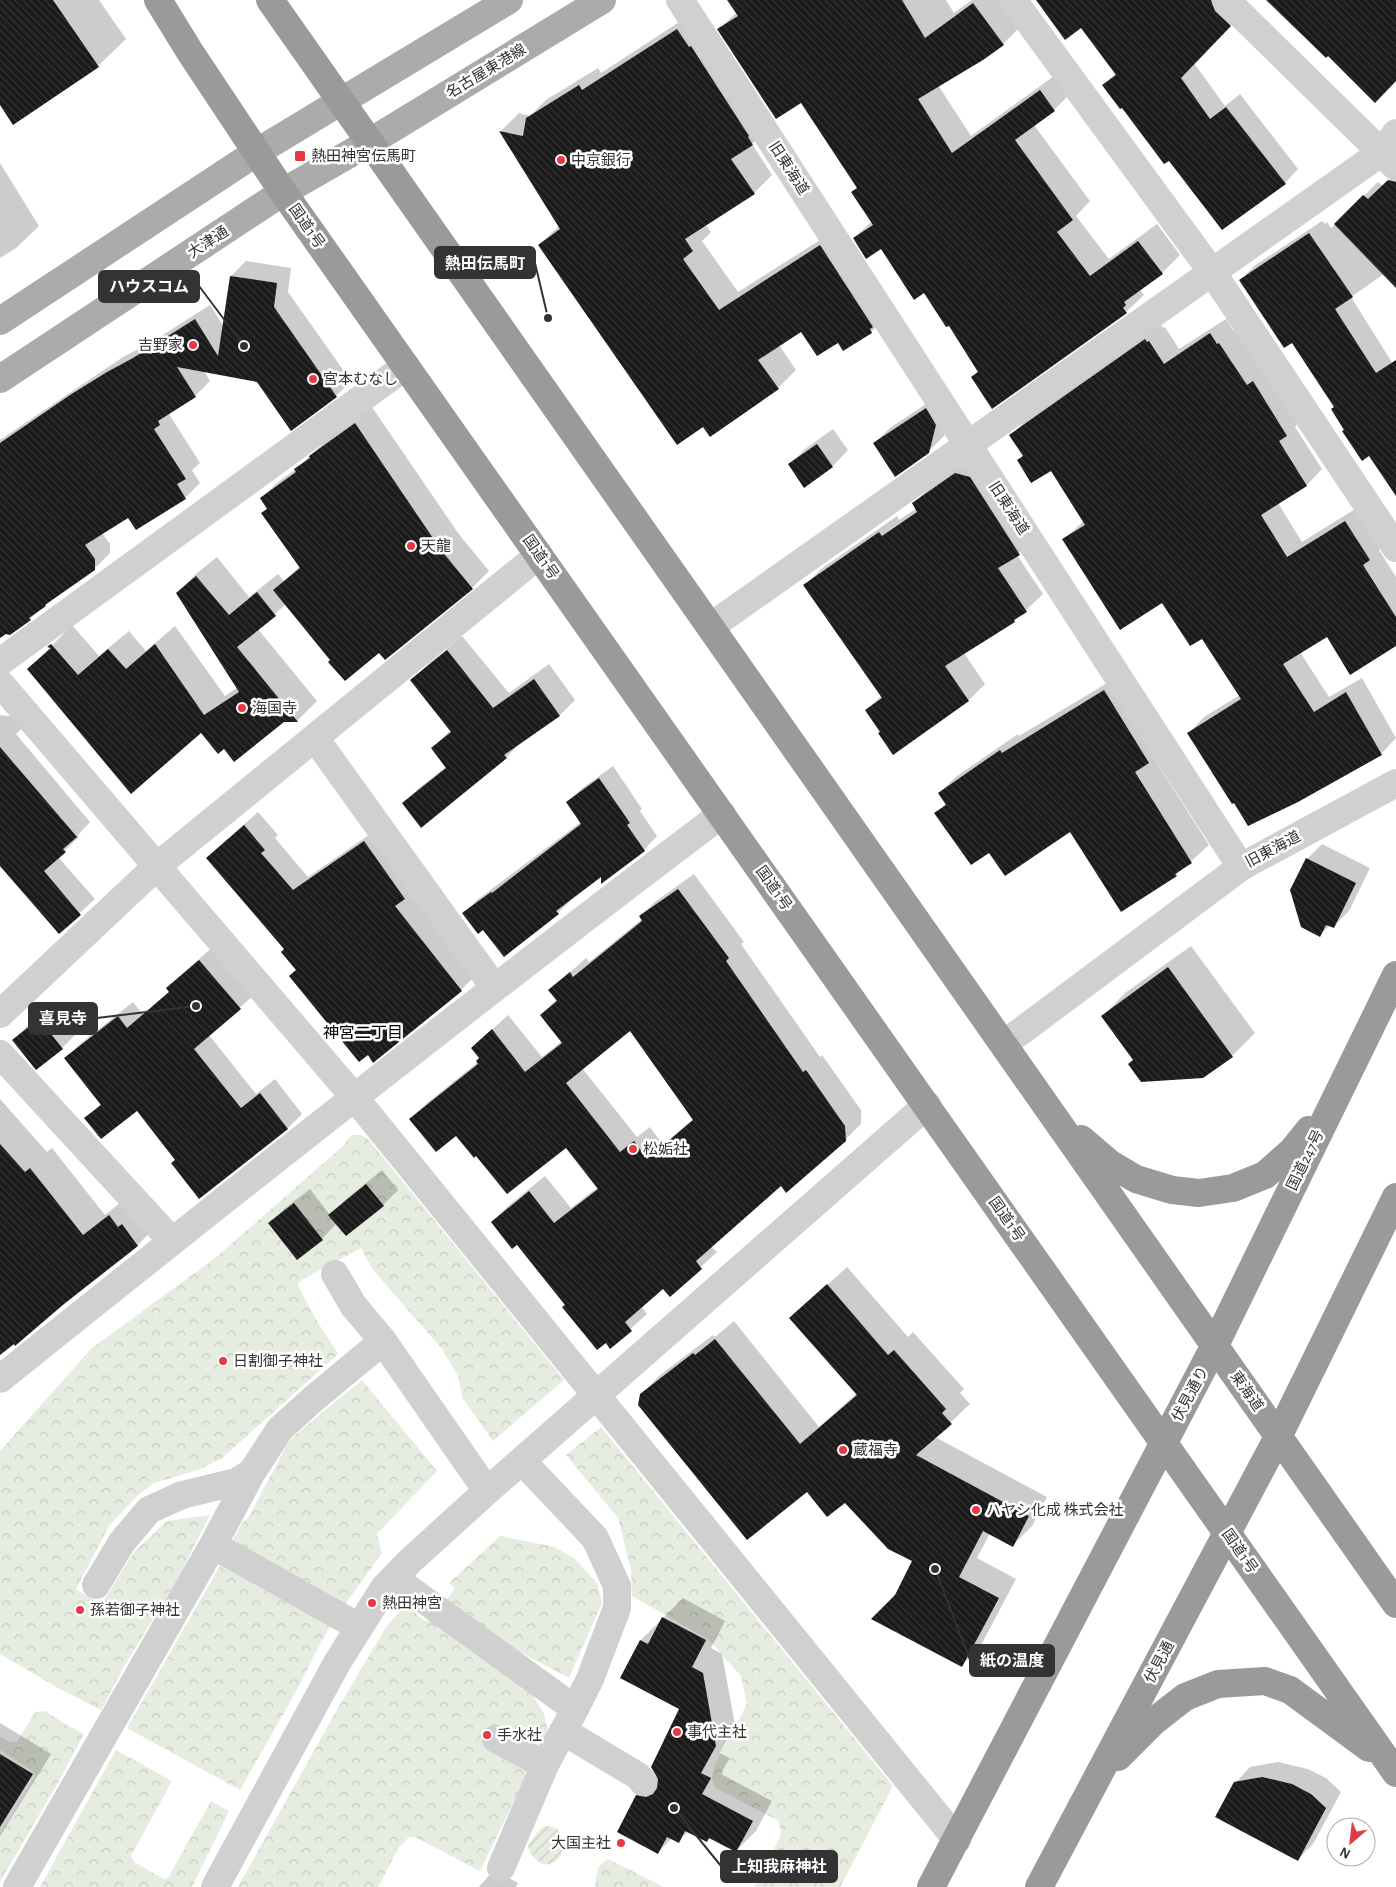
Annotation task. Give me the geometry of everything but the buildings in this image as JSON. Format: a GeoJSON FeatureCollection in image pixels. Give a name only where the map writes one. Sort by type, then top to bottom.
{"type":"FeatureCollection","features":[{"type":"Feature","properties":{"kind":"highway","name":"国道1号"},"geometry":{"type":"LineString","coordinates":[[158,0],[190,52],[283,192],[1392,1768]]}},
{"type":"Feature","properties":{"kind":"highway"},"geometry":{"type":"LineString","coordinates":[[270,0],[1215,1345]]}},
{"type":"Feature","properties":{"kind":"highway","name":"国道247号"},"geometry":{"type":"LineString","coordinates":[[1215,1345],[1396,975]]}},
{"type":"Feature","properties":{"kind":"highway"},"geometry":{"type":"LineString","coordinates":[[1054,1116],[1109,1163],[1136,1179],[1172,1190],[1199,1193],[1233,1188],[1265,1175],[1292,1151],[1337,1095]]}},
{"type":"Feature","properties":{"kind":"highway"},"geometry":{"type":"LineString","coordinates":[[1396,1198],[1278,1437],[1396,1604]]}},
{"type":"Feature","properties":{"kind":"highway","name":"東海道"},"geometry":{"type":"LineString","coordinates":[[1215,1345],[1278,1437]]}},
{"type":"Feature","properties":{"kind":"highway","name":"伏見通り"},"geometry":{"type":"LineString","coordinates":[[1164,1442],[1215,1345]]}},
{"type":"Feature","properties":{"kind":"highway","name":"伏見通"},"geometry":{"type":"LineString","coordinates":[[1039,1887],[1278,1437]]}},
{"type":"Feature","properties":{"kind":"highway"},"geometry":{"type":"LineString","coordinates":[[931,1887],[1164,1442]]}},
{"type":"Feature","properties":{"kind":"highway"},"geometry":{"type":"LineString","coordinates":[[1098,1777],[1153,1722],[1185,1697],[1218,1684],[1265,1681],[1290,1690],[1392,1768]]}},
{"type":"Feature","properties":{"kind":"main road"},"geometry":{"type":"LineString","coordinates":[[0,322],[256,152],[509,0]]}},
{"type":"Feature","properties":{"kind":"main road","name":"名古屋東港線"},"geometry":{"type":"LineString","coordinates":[[370,142],[602,0]]}},
{"type":"Feature","properties":{"kind":"main road","name":"大津通"},"geometry":{"type":"LineString","coordinates":[[0,379],[283,192],[370,142]]}},
{"type":"Feature","properties":{"kind":"street","name":"旧東海道"},"geometry":{"type":"LineString","coordinates":[[680,0],[1241,867],[1396,783]]}},
{"type":"Feature","properties":{"kind":"street"},"geometry":{"type":"LineString","coordinates":[[1013,0],[1212,272],[1396,548]]}},
{"type":"Feature","properties":{"kind":"street"},"geometry":{"type":"LineString","coordinates":[[710,627],[1212,272],[1391,151],[1226,0]]}},
{"type":"Feature","properties":{"kind":"street"},"geometry":{"type":"LineString","coordinates":[[0,662],[406,366]]}},
{"type":"Feature","properties":{"kind":"street"},"geometry":{"type":"LineString","coordinates":[[0,1014],[157,866],[539,555]]}},
{"type":"Feature","properties":{"kind":"street"},"geometry":{"type":"LineString","coordinates":[[0,683],[355,1098],[957,1840]]}},
{"type":"Feature","properties":{"kind":"street"},"geometry":{"type":"LineString","coordinates":[[315,738],[494,987]]}},
{"type":"Feature","properties":{"kind":"street"},"geometry":{"type":"LineString","coordinates":[[0,1380],[172,1241],[494,987],[722,814]]}},
{"type":"Feature","properties":{"kind":"street"},"geometry":{"type":"LineString","coordinates":[[1004,1044],[1241,867]]}},
{"type":"Feature","properties":{"kind":"street"},"geometry":{"type":"LineString","coordinates":[[0,1054],[172,1241]]}},
{"type":"Feature","properties":{"kind":"street"},"geometry":{"type":"LineString","coordinates":[[216,1887],[299,1732],[359,1626],[384,1588],[409,1562],[487,1491],[927,1105]]}},
{"type":"Feature","properties":{"kind":"street"},"geometry":{"type":"LineString","coordinates":[[335,1274],[353,1306],[383,1341],[487,1491]]}},
{"type":"Feature","properties":{"kind":"street"},"geometry":{"type":"LineString","coordinates":[[17,1887],[214,1545],[252,1472],[280,1429],[383,1341]]}},
{"type":"Feature","properties":{"kind":"street"},"geometry":{"type":"LineString","coordinates":[[501,1868],[545,1765],[590,1679],[617,1608],[617,1586],[605,1552],[522,1461]]}},
{"type":"Feature","properties":{"kind":"street"},"geometry":{"type":"LineString","coordinates":[[96,1586],[122,1542],[149,1510],[182,1495],[236,1482],[252,1472]]}},
{"type":"Feature","properties":{"kind":"street"},"geometry":{"type":"LineString","coordinates":[[214,1545],[359,1626]]}},
{"type":"Feature","properties":{"kind":"street"},"geometry":{"type":"LineString","coordinates":[[394,1578],[643,1782]]}},
{"type":"Feature","properties":{"kind":"street"},"geometry":{"type":"LineString","coordinates":[[496,1739],[545,1765]]}},
{"type":"Feature","properties":{"kind":"green space"},"geometry":{"type":"Polygon","coordinates":[[[351,1135],[361,1135],[369,1140],[564,1380],[493,1441],[462,1397],[459,1378],[442,1349],[373,1270],[361,1248],[300,1281],[298,1286],[338,1354],[221,1459],[198,1470],[154,1483],[137,1496],[109,1526],[76,1589],[101,1605],[134,1552],[167,1521],[210,1515],[177,1580],[126,1663],[101,1710],[58,1688],[0,1654],[0,1451],[92,1348],[214,1259],[344,1145],[351,1135]]]}},
{"type":"Feature","properties":{"kind":"green space"},"geometry":{"type":"Polygon","coordinates":[[[362,1380],[437,1471],[377,1534],[382,1553],[346,1603],[340,1607],[232,1542],[242,1523],[248,1518],[288,1443],[295,1435],[362,1380]]]}},
{"type":"Feature","properties":{"kind":"green space"},"geometry":{"type":"Polygon","coordinates":[[[601,1427],[893,1786],[840,1887],[754,1887],[781,1835],[779,1821],[714,1787],[712,1776],[715,1764],[747,1704],[741,1676],[708,1639],[632,1596],[631,1570],[618,1518],[566,1455],[601,1427]]]}},
{"type":"Feature","properties":{"kind":"green space"},"geometry":{"type":"Polygon","coordinates":[[[500,1536],[555,1547],[575,1559],[597,1583],[602,1603],[569,1678],[482,1632],[445,1602],[455,1588],[449,1583],[500,1536]]]}},
{"type":"Feature","properties":{"kind":"green space"},"geometry":{"type":"Polygon","coordinates":[[[224,1559],[331,1625],[298,1688],[240,1790],[127,1728],[224,1559]]]}},
{"type":"Feature","properties":{"kind":"green space"},"geometry":{"type":"Polygon","coordinates":[[[406,1605],[425,1621],[434,1619],[527,1685],[544,1714],[548,1732],[480,1871],[415,1837],[409,1837],[399,1847],[378,1887],[238,1887],[334,1715],[386,1627],[406,1605]]]}},
{"type":"Feature","properties":{"kind":"green space"},"geometry":{"type":"Polygon","coordinates":[[[45,1711],[84,1734],[0,1882],[0,1834],[36,1775],[0,1750],[0,1737],[10,1742],[17,1742],[35,1712],[45,1711]]]}},
{"type":"Feature","properties":{"kind":"green space"},"geometry":{"type":"Polygon","coordinates":[[[116,1750],[172,1781],[131,1856],[134,1862],[164,1879],[168,1878],[211,1801],[229,1811],[192,1887],[40,1887],[116,1750]]]}},
{"type":"Feature","properties":{"kind":"green space"},"geometry":{"type":"Polygon","coordinates":[[[545,1826],[557,1829],[563,1842],[562,1851],[558,1859],[549,1864],[544,1864],[536,1859],[528,1846],[537,1832],[545,1826]]]}},
{"type":"Feature","properties":{"kind":"green space"},"geometry":{"type":"Polygon","coordinates":[[[608,1859],[664,1887],[595,1887],[598,1867],[608,1859]]]}},
{"type":"Feature","properties":{"kind":"place","name":"熱田神宮伝馬町"},"geometry":{"type":"Point","coordinates":[300,156]}},
{"type":"Feature","properties":{"kind":"place","name":"中京銀行"},"geometry":{"type":"Point","coordinates":[561,160]}},
{"type":"Feature","properties":{"kind":"place","name":"熱田伝馬町"},"geometry":{"type":"Point","coordinates":[548,318]}},
{"type":"Feature","properties":{"kind":"place","name":"吉野家"},"geometry":{"type":"Point","coordinates":[193,345]}},
{"type":"Feature","properties":{"kind":"place","name":"ハウスコム"},"geometry":{"type":"Point","coordinates":[244,346]}},
{"type":"Feature","properties":{"kind":"place","name":"宮本むなし"},"geometry":{"type":"Point","coordinates":[313,379]}},
{"type":"Feature","properties":{"kind":"place","name":"天龍"},"geometry":{"type":"Point","coordinates":[411,546]}},
{"type":"Feature","properties":{"kind":"place","name":"海国寺"},"geometry":{"type":"Point","coordinates":[242,708]}},
{"type":"Feature","properties":{"kind":"place","name":"喜見寺"},"geometry":{"type":"Point","coordinates":[196,1006]}},
{"type":"Feature","properties":{"kind":"place","name":"松姤社"},"geometry":{"type":"Point","coordinates":[633,1149]}},
{"type":"Feature","properties":{"kind":"place","name":"日割御子神社"},"geometry":{"type":"Point","coordinates":[223,1361]}},
{"type":"Feature","properties":{"kind":"place","name":"蔵福寺"},"geometry":{"type":"Point","coordinates":[843,1450]}},
{"type":"Feature","properties":{"kind":"place","name":"ハヤシ化成 株式会社"},"geometry":{"type":"Point","coordinates":[976,1510]}},
{"type":"Feature","properties":{"kind":"place","name":"紙の温度"},"geometry":{"type":"Point","coordinates":[935,1569]}},
{"type":"Feature","properties":{"kind":"place","name":"熱田神宮"},"geometry":{"type":"Point","coordinates":[372,1603]}},
{"type":"Feature","properties":{"kind":"place","name":"孫若御子神社"},"geometry":{"type":"Point","coordinates":[80,1610]}},
{"type":"Feature","properties":{"kind":"place","name":"事代主社"},"geometry":{"type":"Point","coordinates":[677,1732]}},
{"type":"Feature","properties":{"kind":"place","name":"手水社"},"geometry":{"type":"Point","coordinates":[487,1735]}},
{"type":"Feature","properties":{"kind":"place","name":"上知我麻神社"},"geometry":{"type":"Point","coordinates":[674,1808]}},
{"type":"Feature","properties":{"kind":"place","name":"大国主社"},"geometry":{"type":"Point","coordinates":[621,1843]}},
{"type":"Feature","properties":{"kind":"district","name":"神宮二丁目"},"geometry":{"type":"Point","coordinates":[363,1032]}}]}
